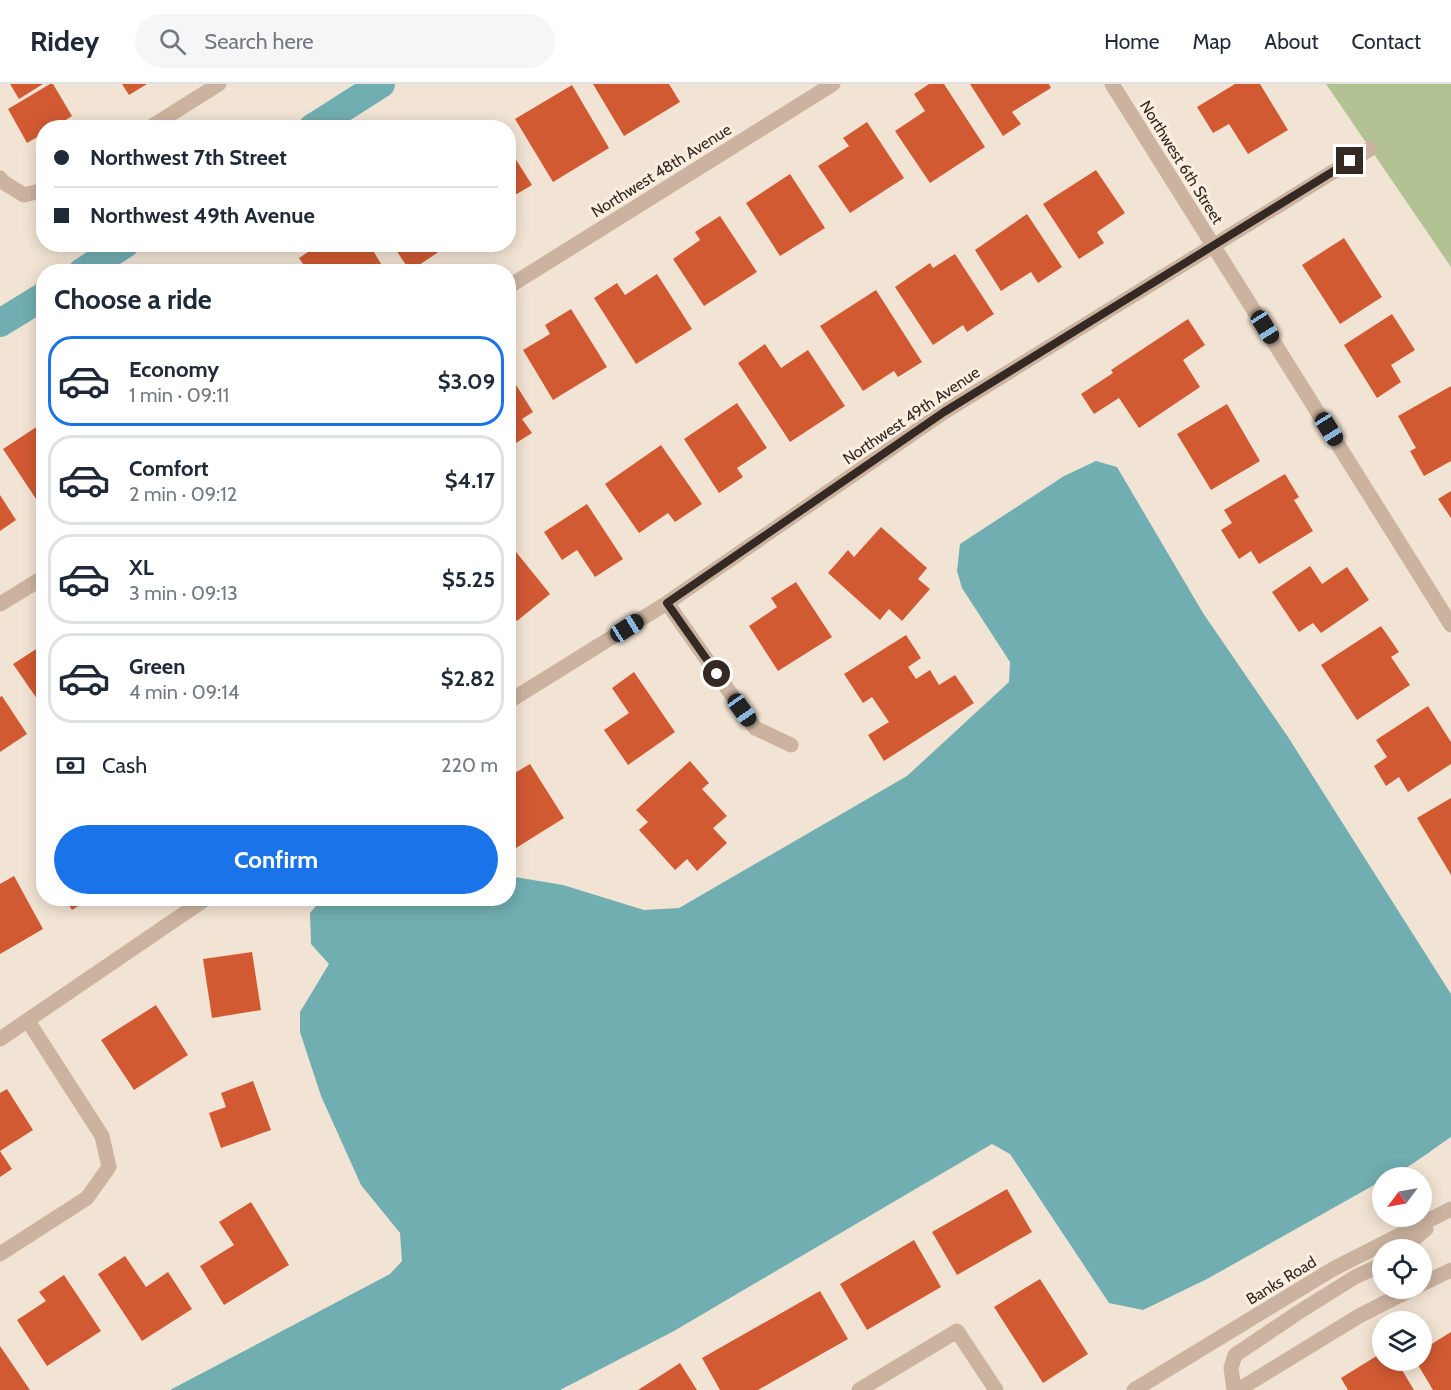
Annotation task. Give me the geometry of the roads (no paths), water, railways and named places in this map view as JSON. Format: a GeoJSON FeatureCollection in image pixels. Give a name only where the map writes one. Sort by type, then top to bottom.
{"type":"FeatureCollection","features":[{"type":"Feature","properties":{"kind":"street"},"geometry":{"type":"LineString","coordinates":[[162,120],[219,84]]}},
{"type":"Feature","properties":{"kind":"street","name":"Northwest 48th Avenue"},"geometry":{"type":"LineString","coordinates":[[516,282],[833,84]]}},
{"type":"Feature","properties":{"kind":"street","name":"Northwest 6th Street"},"geometry":{"type":"LineString","coordinates":[[1112,84],[1451,625]]}},
{"type":"Feature","properties":{"kind":"street","name":"Northwest 49th Avenue"},"geometry":{"type":"LineString","coordinates":[[516,697],[667,603],[944,412],[1370,149]]}},
{"type":"Feature","properties":{"kind":"street"},"geometry":{"type":"LineString","coordinates":[[0,178],[24,195],[36,192]]}},
{"type":"Feature","properties":{"kind":"street"},"geometry":{"type":"LineString","coordinates":[[0,604],[36,582]]}},
{"type":"Feature","properties":{"kind":"street"},"geometry":{"type":"LineString","coordinates":[[667,603],[755,728],[791,745]]}},
{"type":"Feature","properties":{"kind":"street"},"geometry":{"type":"LineString","coordinates":[[0,1039],[195,906]]}},
{"type":"Feature","properties":{"kind":"street"},"geometry":{"type":"LineString","coordinates":[[0,1254],[87,1198],[109,1167],[102,1136],[28,1021]]}},
{"type":"Feature","properties":{"kind":"street"},"geometry":{"type":"LineString","coordinates":[[1414,1239],[1450,1210]]}},
{"type":"Feature","properties":{"kind":"street","name":"Banks Road"},"geometry":{"type":"LineString","coordinates":[[1134,1390],[1333,1269],[1450,1210]]}},
{"type":"Feature","properties":{"kind":"street"},"geometry":{"type":"LineString","coordinates":[[1372,1270],[1336,1289],[1235,1355],[1231,1368],[1236,1390],[1359,1316],[1392,1299]]}},
{"type":"Feature","properties":{"kind":"street"},"geometry":{"type":"LineString","coordinates":[[1432,1279],[1451,1270]]}},
{"type":"Feature","properties":{"kind":"street"},"geometry":{"type":"LineString","coordinates":[[859,1390],[957,1331],[996,1390]]}},
{"type":"Feature","properties":{"kind":"water"},"geometry":{"type":"Polygon","coordinates":[[[1096,461],[1117,467],[1203,613],[1288,737],[1451,994],[1451,1137],[1406,1167],[1372,1167],[1372,1186],[1207,1279],[1143,1310],[1109,1303],[1010,1154],[992,1144],[674,1331],[560,1390],[170,1390],[390,1274],[402,1261],[400,1233],[361,1185],[321,1096],[300,1032],[300,1012],[329,964],[311,944],[310,913],[316,906],[516,906],[516,877],[563,885],[644,910],[679,908],[907,776],[1009,682],[1010,662],[962,588],[957,571],[960,544],[1064,476],[1096,461]]]}},
{"type":"Feature","properties":{"kind":"waterway"},"geometry":{"type":"LineString","coordinates":[[325,120],[381,84]]}},
{"type":"Feature","properties":{"kind":"waterway"},"geometry":{"type":"LineString","coordinates":[[94,264],[113,252]]}},
{"type":"Feature","properties":{"kind":"waterway"},"geometry":{"type":"LineString","coordinates":[[0,323],[36,301]]}}]}
